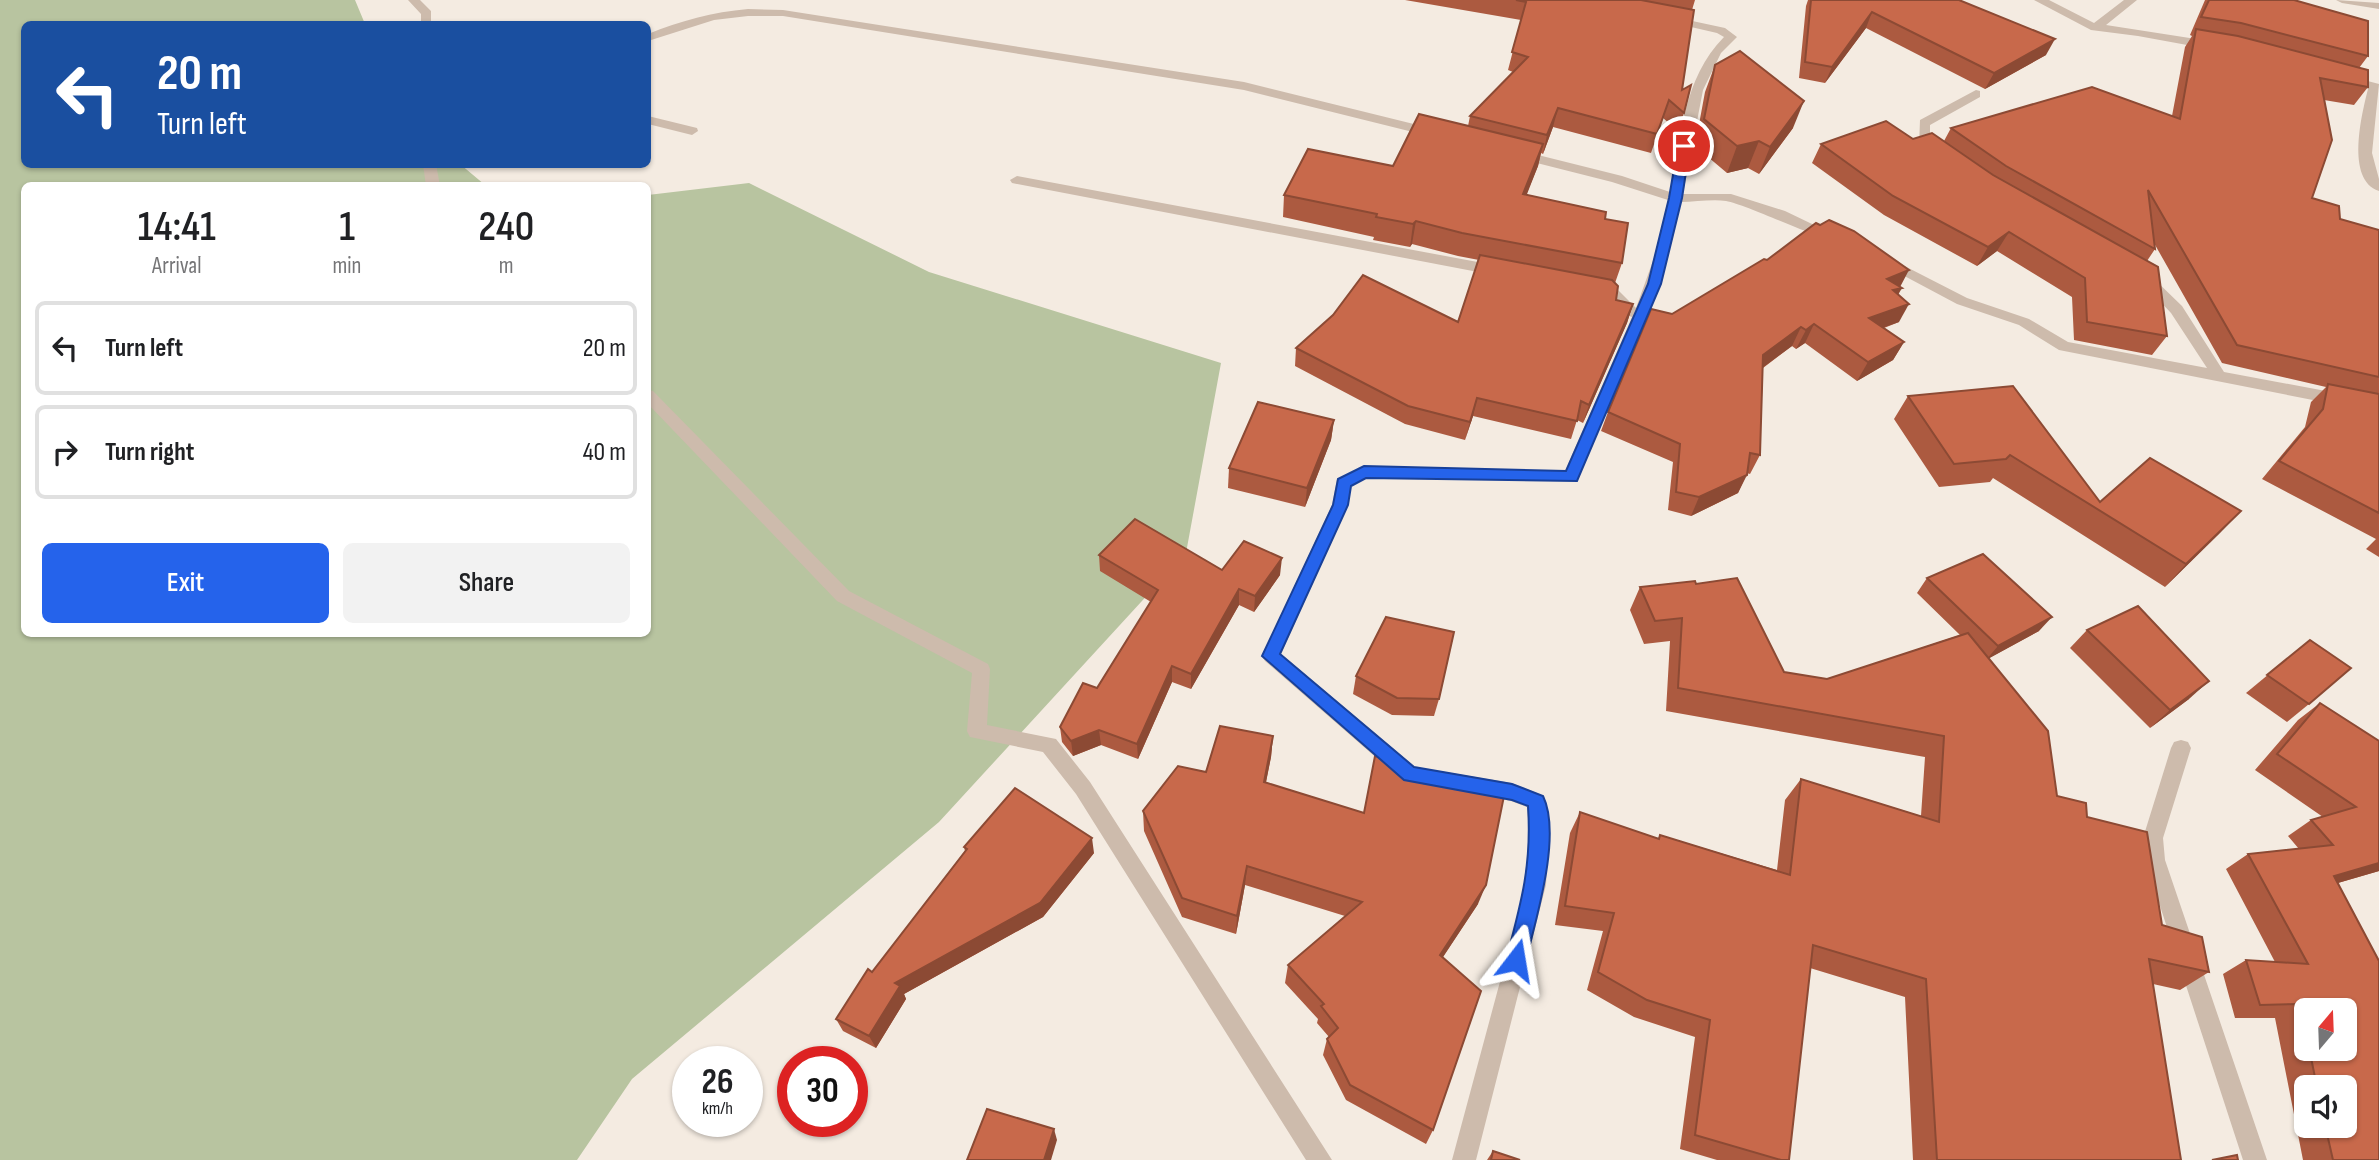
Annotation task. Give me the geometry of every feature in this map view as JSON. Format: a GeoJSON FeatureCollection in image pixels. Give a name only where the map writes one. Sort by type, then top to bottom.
{"type":"FeatureCollection","features":[{"type":"Feature","properties":{"kind":"street"},"geometry":{"type":"LineString","coordinates":[[414,0],[427,13],[426,21]]}},
{"type":"Feature","properties":{"kind":"street"},"geometry":{"type":"LineString","coordinates":[[651,37],[714,15],[787,0]]}},
{"type":"Feature","properties":{"kind":"street"},"geometry":{"type":"LineString","coordinates":[[2040,0],[2095,28],[2138,32],[2228,48]]}},
{"type":"Feature","properties":{"kind":"street"},"geometry":{"type":"LineString","coordinates":[[2095,28],[2131,0]]}},
{"type":"Feature","properties":{"kind":"street"},"geometry":{"type":"LineString","coordinates":[[2342,0],[2379,6]]}},
{"type":"Feature","properties":{"kind":"street"},"geometry":{"type":"LineString","coordinates":[[738,11],[783,13],[1155,69],[1244,86],[1444,136]]}},
{"type":"Feature","properties":{"kind":"street"},"geometry":{"type":"LineString","coordinates":[[1464,1160],[1536,884],[1539,834],[1537,802],[1512,792],[1410,775],[1271,656],[1340,505],[1343,483],[1364,472],[1572,477],[1654,284],[1675,198],[1688,120],[1695,98],[1716,48],[1731,37],[1721,30],[1661,18]]}},
{"type":"Feature","properties":{"kind":"street"},"geometry":{"type":"LineString","coordinates":[[2335,77],[2375,87],[2365,127],[2368,174],[2379,187]]}},
{"type":"Feature","properties":{"kind":"street"},"geometry":{"type":"LineString","coordinates":[[1946,160],[1924,144],[1924,123],[1976,94]]}},
{"type":"Feature","properties":{"kind":"street"},"geometry":{"type":"LineString","coordinates":[[651,121],[692,131]]}},
{"type":"Feature","properties":{"kind":"street"},"geometry":{"type":"LineString","coordinates":[[1511,152],[1618,179],[1675,198],[1726,197],[1780,214],[1844,242]]}},
{"type":"Feature","properties":{"kind":"street"},"geometry":{"type":"LineString","coordinates":[[1017,180],[1517,274]]}},
{"type":"Feature","properties":{"kind":"street"},"geometry":{"type":"LineString","coordinates":[[1869,253],[1907,269],[1962,301],[2024,322],[2064,346],[2379,407]]}},
{"type":"Feature","properties":{"kind":"street"},"geometry":{"type":"LineString","coordinates":[[2130,270],[2154,283],[2190,328],[2220,378]]}},
{"type":"Feature","properties":{"kind":"street"},"geometry":{"type":"LineString","coordinates":[[1585,287],[1612,292],[1631,312],[1641,313]]}},
{"type":"Feature","properties":{"kind":"street"},"geometry":{"type":"LineString","coordinates":[[651,398],[843,596],[981,670],[977,731],[1049,745],[1083,788],[1320,1160]]}},
{"type":"Feature","properties":{"kind":"street"},"geometry":{"type":"LineString","coordinates":[[2181,748],[2153,838],[2155,860],[2255,1160]]}},
{"type":"Feature","properties":{"kind":"green space"},"geometry":{"type":"Polygon","coordinates":[[[0,0],[355,0],[364,21],[21,21],[21,168],[465,168],[481,182],[21,182],[21,637],[651,637],[651,195],[749,183],[929,272],[1221,363],[1186,553],[939,822],[632,1079],[577,1160],[0,1160],[0,0]]]}},
{"type":"Feature","properties":{"kind":"building"},"geometry":{"type":"Polygon","coordinates":[[[1516,0],[1641,0],[1694,10],[1682,90],[1691,85],[1684,113],[1669,100],[1657,134],[1558,108],[1547,135],[1470,116],[1528,57],[1512,52],[1526,2],[1516,0]]]}},
{"type":"Feature","properties":{"kind":"building"},"geometry":{"type":"Polygon","coordinates":[[[1811,0],[1959,0],[2055,39],[1994,73],[1872,12],[1832,67],[1805,62],[1811,0]]]}},
{"type":"Feature","properties":{"kind":"building"},"geometry":{"type":"Polygon","coordinates":[[[2209,0],[2294,0],[2368,21],[2368,56],[2241,23],[2201,17],[2209,0]]]}},
{"type":"Feature","properties":{"kind":"building"},"geometry":{"type":"Polygon","coordinates":[[[2196,29],[2238,36],[2368,70],[2368,87],[2320,78],[2332,140],[2312,198],[2339,206],[2340,219],[2379,230],[2379,377],[2237,345],[2148,190],[2155,249],[2006,166],[1951,128],[2092,87],[2180,119],[2196,29]]]}},
{"type":"Feature","properties":{"kind":"building"},"geometry":{"type":"Polygon","coordinates":[[[1740,51],[1804,101],[1770,147],[1759,141],[1737,146],[1704,119],[1715,65],[1740,51]]]}},
{"type":"Feature","properties":{"kind":"building"},"geometry":{"type":"Polygon","coordinates":[[[1419,114],[1543,144],[1523,194],[1606,212],[1605,219],[1628,223],[1622,263],[1462,233],[1416,221],[1413,224],[1376,217],[1377,214],[1284,195],[1308,149],[1393,166],[1419,114]]]}},
{"type":"Feature","properties":{"kind":"building"},"geometry":{"type":"Polygon","coordinates":[[[1886,121],[1913,139],[1932,133],[1993,175],[2158,267],[2167,336],[2087,322],[2085,278],[2009,232],[1988,247],[1893,196],[1821,144],[1886,121]]]}},
{"type":"Feature","properties":{"kind":"building"},"geometry":{"type":"Polygon","coordinates":[[[1829,220],[1854,231],[1909,270],[1887,279],[1902,288],[1893,290],[1909,304],[1869,318],[1904,342],[1868,362],[1814,324],[1806,330],[1801,327],[1763,355],[1760,455],[1750,453],[1747,475],[1699,497],[1676,492],[1680,444],[1608,412],[1651,309],[1672,314],[1764,259],[1767,260],[1816,223],[1820,225],[1829,220]]]}},
{"type":"Feature","properties":{"kind":"building"},"geometry":{"type":"Polygon","coordinates":[[[1480,255],[1612,280],[1618,286],[1616,300],[1633,304],[1589,405],[1581,401],[1577,421],[1477,398],[1470,422],[1408,406],[1296,348],[1333,315],[1363,275],[1458,322],[1480,255]]]}},
{"type":"Feature","properties":{"kind":"building"},"geometry":{"type":"Polygon","coordinates":[[[2328,384],[2379,394],[2379,513],[2279,461],[2323,409],[2328,384]]]}},
{"type":"Feature","properties":{"kind":"building"},"geometry":{"type":"Polygon","coordinates":[[[2013,386],[2100,502],[2150,458],[2241,511],[2186,564],[2010,455],[2006,459],[1954,464],[1908,396],[2013,386]]]}},
{"type":"Feature","properties":{"kind":"building"},"geometry":{"type":"Polygon","coordinates":[[[1258,402],[1334,420],[1307,488],[1229,468],[1258,402]]]}},
{"type":"Feature","properties":{"kind":"building"},"geometry":{"type":"Polygon","coordinates":[[[1135,519],[1222,570],[1244,541],[1282,558],[1255,596],[1239,589],[1191,674],[1172,666],[1137,744],[1099,730],[1071,741],[1060,727],[1083,683],[1097,688],[1158,590],[1099,555],[1135,519]]]}},
{"type":"Feature","properties":{"kind":"building"},"geometry":{"type":"Polygon","coordinates":[[[1983,554],[2052,617],[1998,646],[1927,578],[1983,554]]]}},
{"type":"Feature","properties":{"kind":"building"},"geometry":{"type":"Polygon","coordinates":[[[1737,578],[1784,672],[1827,679],[1968,633],[2048,731],[2057,796],[2086,803],[2087,817],[2147,832],[2162,925],[2202,937],[2209,972],[2149,959],[2181,1160],[1937,1160],[1926,979],[1813,945],[1789,1160],[1695,1135],[1710,1020],[1647,1000],[1598,972],[1614,913],[1565,906],[1580,812],[1659,839],[1660,835],[1790,875],[1801,779],[1939,822],[1944,736],[1678,688],[1682,618],[1655,621],[1640,587],[1695,581],[1696,584],[1737,578]]]}},
{"type":"Feature","properties":{"kind":"building"},"geometry":{"type":"Polygon","coordinates":[[[2138,606],[2209,681],[2170,710],[2087,630],[2138,606]]]}},
{"type":"Feature","properties":{"kind":"building"},"geometry":{"type":"Polygon","coordinates":[[[1386,617],[1454,632],[1439,699],[1397,698],[1356,676],[1386,617]]]}},
{"type":"Feature","properties":{"kind":"building"},"geometry":{"type":"Polygon","coordinates":[[[2310,640],[2351,668],[2309,704],[2267,675],[2310,640]]]}},
{"type":"Feature","properties":{"kind":"building"},"geometry":{"type":"Polygon","coordinates":[[[2320,703],[2379,741],[2379,863],[2334,876],[2379,961],[2379,1160],[2333,1160],[2328,1138],[2357,1138],[2357,1075],[2315,1075],[2312,1061],[2357,1061],[2357,998],[2294,998],[2294,1004],[2260,1005],[2246,960],[2308,964],[2248,854],[2333,845],[2311,820],[2356,807],[2277,754],[2320,703]]]}},
{"type":"Feature","properties":{"kind":"building"},"geometry":{"type":"Polygon","coordinates":[[[1220,726],[1273,736],[1264,782],[1364,813],[1375,756],[1504,796],[1486,885],[1440,955],[1481,991],[1433,1130],[1350,1085],[1327,1039],[1338,1028],[1321,1006],[1324,1004],[1288,965],[1362,902],[1247,866],[1237,916],[1182,898],[1143,811],[1178,766],[1206,772],[1220,726]]]}},
{"type":"Feature","properties":{"kind":"building"},"geometry":{"type":"Polygon","coordinates":[[[1015,788],[1092,838],[1040,903],[895,983],[900,986],[869,1036],[836,1019],[868,969],[872,972],[967,849],[964,847],[1015,788]]]}},
{"type":"Feature","properties":{"kind":"building"},"geometry":{"type":"Polygon","coordinates":[[[987,1109],[1054,1129],[1044,1160],[967,1160],[987,1109]]]}},
{"type":"Feature","properties":{"kind":"building"},"geometry":{"type":"Polygon","coordinates":[[[1493,1151],[1520,1160],[1491,1160],[1493,1151]]]}},
{"type":"Feature","properties":{"kind":"building"},"geometry":{"type":"Polygon","coordinates":[[[2237,1155],[2238,1160],[2212,1160],[2237,1155]]]}},
{"type":"Feature","properties":{"kind":"route"},"geometry":{"type":"LineString","coordinates":[[1516,960],[1536,884],[1539,834],[1537,802],[1512,792],[1410,775],[1271,656],[1340,505],[1343,483],[1364,472],[1572,477],[1593,421],[1654,284],[1675,198],[1684,146]]}}]}
